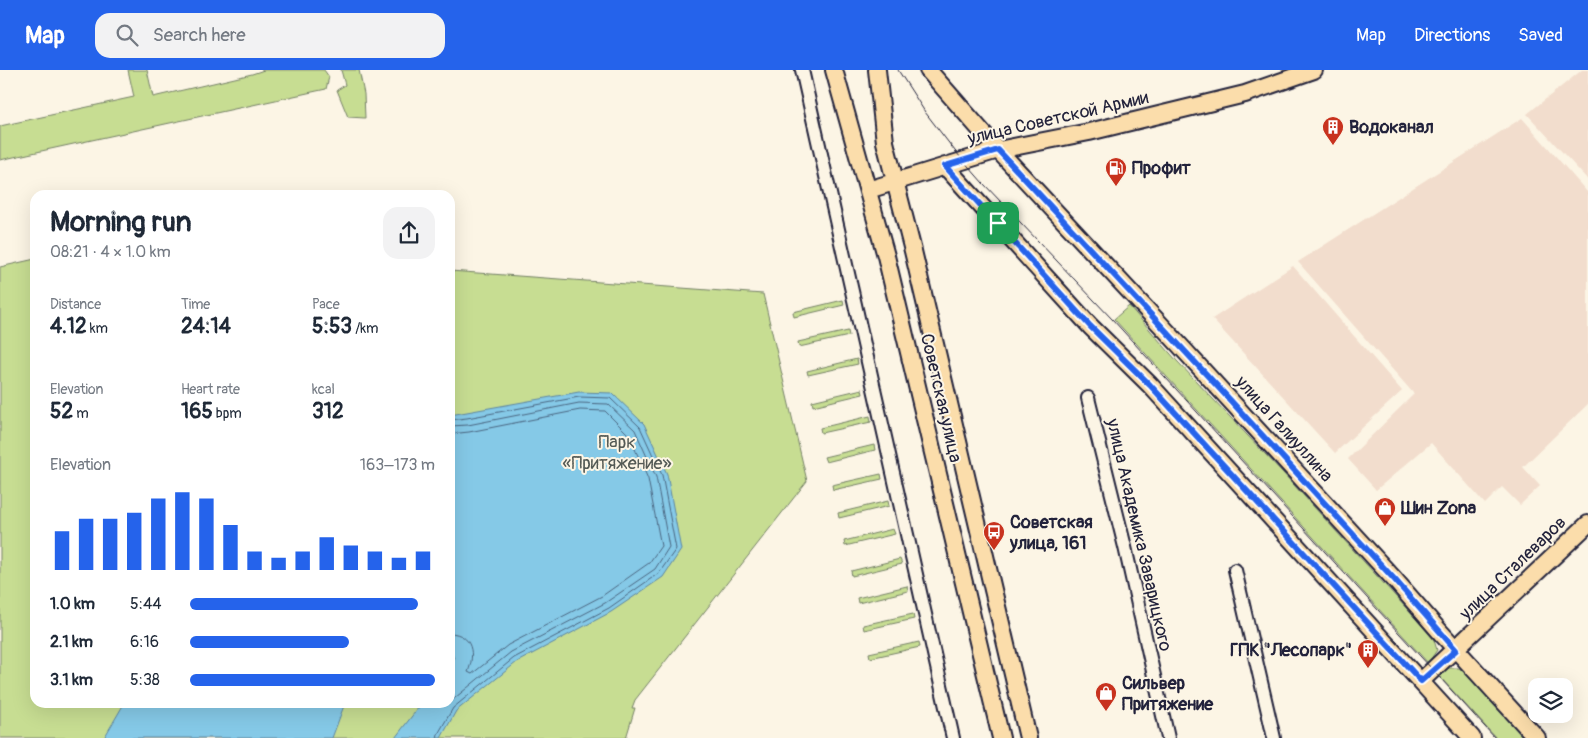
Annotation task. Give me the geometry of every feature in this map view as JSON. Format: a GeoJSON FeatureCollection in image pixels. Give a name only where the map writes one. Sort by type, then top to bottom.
{"type":"FeatureCollection","features":[{"type":"Feature","properties":{"kind":"main road","name":"Советская улица"},"geometry":{"type":"LineString","coordinates":[[834,70],[888,263],[1001,738]]}},
{"type":"Feature","properties":{"kind":"main road","name":"Советская улица"},"geometry":{"type":"LineString","coordinates":[[877,70],[885,142],[1028,738]]}},
{"type":"Feature","properties":{"kind":"main road"},"geometry":{"type":"LineString","coordinates":[[928,70],[998,150]]}},
{"type":"Feature","properties":{"kind":"main road","name":"улица Советской Армии"},"geometry":{"type":"LineString","coordinates":[[868,190],[998,150],[1089,132],[1245,94],[1314,70]]}},
{"type":"Feature","properties":{"kind":"main road","name":"улица Галиуллина"},"geometry":{"type":"LineString","coordinates":[[998,150],[1200,367],[1537,738]]}},
{"type":"Feature","properties":{"kind":"main road"},"geometry":{"type":"LineString","coordinates":[[945,166],[1090,326],[1150,385],[1472,738]]}},
{"type":"Feature","properties":{"kind":"main road","name":"улица Сталеваров"},"geometry":{"type":"LineString","coordinates":[[1421,681],[1588,524]]}},
{"type":"Feature","properties":{"kind":"street"},"geometry":{"type":"LineString","coordinates":[[802,70],[953,738]]}},
{"type":"Feature","properties":{"kind":"street","name":"улица Академика Заварицкого"},"geometry":{"type":"LineString","coordinates":[[1088,398],[1125,547],[1168,738]]}},
{"type":"Feature","properties":{"kind":"street"},"geometry":{"type":"LineString","coordinates":[[1235,570],[1274,738]]}},
{"type":"Feature","properties":{"kind":"shaded area"},"geometry":{"type":"Polygon","coordinates":[[[1582,70],[1588,70],[1588,180],[1527,114],[1582,70]]]}},
{"type":"Feature","properties":{"kind":"shaded area"},"geometry":{"type":"Polygon","coordinates":[[[1522,118],[1588,193],[1588,404],[1523,467],[1540,486],[1520,505],[1502,487],[1485,504],[1431,443],[1376,490],[1348,459],[1414,394],[1298,262],[1522,118]]]}},
{"type":"Feature","properties":{"kind":"shaded area"},"geometry":{"type":"Polygon","coordinates":[[[1293,266],[1402,391],[1335,453],[1212,319],[1293,266]]]}},
{"type":"Feature","properties":{"kind":"green space"},"geometry":{"type":"Polygon","coordinates":[[[128,70],[147,70],[153,97],[264,70],[324,70],[329,77],[326,89],[0,160],[0,126],[134,97],[128,70]]]}},
{"type":"Feature","properties":{"kind":"green space"},"geometry":{"type":"Polygon","coordinates":[[[341,70],[359,70],[364,94],[365,118],[348,117],[337,90],[345,85],[341,70]]]}},
{"type":"Feature","properties":{"kind":"green space","name":"Парк «Притяжение»"},"geometry":{"type":"Polygon","coordinates":[[[30,260],[30,708],[455,708],[455,271],[763,294],[807,481],[635,700],[632,708],[635,708],[626,738],[0,738],[0,267],[30,260]]]}},
{"type":"Feature","properties":{"kind":"green space"},"geometry":{"type":"Polygon","coordinates":[[[843,300],[844,305],[794,317],[793,312],[843,300]]]}},
{"type":"Feature","properties":{"kind":"green space"},"geometry":{"type":"Polygon","coordinates":[[[1129,306],[1177,361],[1283,473],[1434,640],[1437,650],[1428,663],[1114,319],[1129,306]]]}},
{"type":"Feature","properties":{"kind":"green space"},"geometry":{"type":"Polygon","coordinates":[[[848,331],[849,336],[799,347],[798,342],[848,331]]]}},
{"type":"Feature","properties":{"kind":"green space"},"geometry":{"type":"Polygon","coordinates":[[[857,359],[858,364],[808,375],[807,371],[857,359]]]}},
{"type":"Feature","properties":{"kind":"green space"},"geometry":{"type":"Polygon","coordinates":[[[862,389],[863,394],[813,406],[812,401],[862,389]]]}},
{"type":"Feature","properties":{"kind":"green space"},"geometry":{"type":"Polygon","coordinates":[[[870,416],[871,422],[821,433],[820,428],[870,416]]]}},
{"type":"Feature","properties":{"kind":"green space"},"geometry":{"type":"Polygon","coordinates":[[[874,445],[875,450],[826,462],[824,457],[874,445]]]}},
{"type":"Feature","properties":{"kind":"green space"},"geometry":{"type":"Polygon","coordinates":[[[881,474],[882,479],[833,490],[832,485],[881,474]]]}},
{"type":"Feature","properties":{"kind":"green space"},"geometry":{"type":"Polygon","coordinates":[[[888,501],[889,506],[839,518],[838,513],[888,501]]]}},
{"type":"Feature","properties":{"kind":"green space"},"geometry":{"type":"Polygon","coordinates":[[[893,529],[895,534],[845,546],[844,541],[893,529]]]}},
{"type":"Feature","properties":{"kind":"green space"},"geometry":{"type":"Polygon","coordinates":[[[900,559],[902,564],[852,576],[851,571],[900,559]]]}},
{"type":"Feature","properties":{"kind":"green space"},"geometry":{"type":"Polygon","coordinates":[[[907,586],[908,591],[858,603],[857,598],[907,586]]]}},
{"type":"Feature","properties":{"kind":"green space"},"geometry":{"type":"Polygon","coordinates":[[[913,614],[914,619],[864,630],[863,625],[913,614]]]}},
{"type":"Feature","properties":{"kind":"green space"},"geometry":{"type":"Polygon","coordinates":[[[919,642],[920,647],[870,658],[869,653],[919,642]]]}},
{"type":"Feature","properties":{"kind":"green space"},"geometry":{"type":"Polygon","coordinates":[[[1449,668],[1459,668],[1467,675],[1524,738],[1496,738],[1440,677],[1441,673],[1449,668]]]}},
{"type":"Feature","properties":{"kind":"water"},"geometry":{"type":"Polygon","coordinates":[[[579,392],[612,393],[644,424],[667,474],[681,550],[663,577],[611,612],[517,662],[456,711],[441,738],[395,738],[418,708],[455,708],[455,414],[579,392]]]}},
{"type":"Feature","properties":{"kind":"water"},"geometry":{"type":"Polygon","coordinates":[[[122,708],[343,708],[332,738],[104,738],[122,708]]]}},
{"type":"Feature","properties":{"kind":"tram line"},"geometry":{"type":"LineString","coordinates":[[898,70],[925,112],[983,183],[1112,319],[1495,738]]}},
{"type":"Feature","properties":{"kind":"place","name":"Водоканал"},"geometry":{"type":"Point","coordinates":[1333,146]}},
{"type":"Feature","properties":{"kind":"place","name":"Профит"},"geometry":{"type":"Point","coordinates":[1116,187]}},
{"type":"Feature","properties":{"kind":"place","name":"Шин Zona"},"geometry":{"type":"Point","coordinates":[1385,527]}},
{"type":"Feature","properties":{"kind":"place","name":"Советская улица, 161"},"geometry":{"type":"Point","coordinates":[994,551]}},
{"type":"Feature","properties":{"kind":"place","name":"ГПК \"Лесопарк\""},"geometry":{"type":"Point","coordinates":[1368,669]}},
{"type":"Feature","properties":{"kind":"place","name":"Сильвер Притяжение"},"geometry":{"type":"Point","coordinates":[1106,712]}},
{"type":"Feature","properties":{"kind":"route"},"geometry":{"type":"LineString","coordinates":[[998,150],[1395,580],[1456,650],[1421,681],[1150,385],[1090,326],[998,223],[945,166],[998,150]]}}]}
